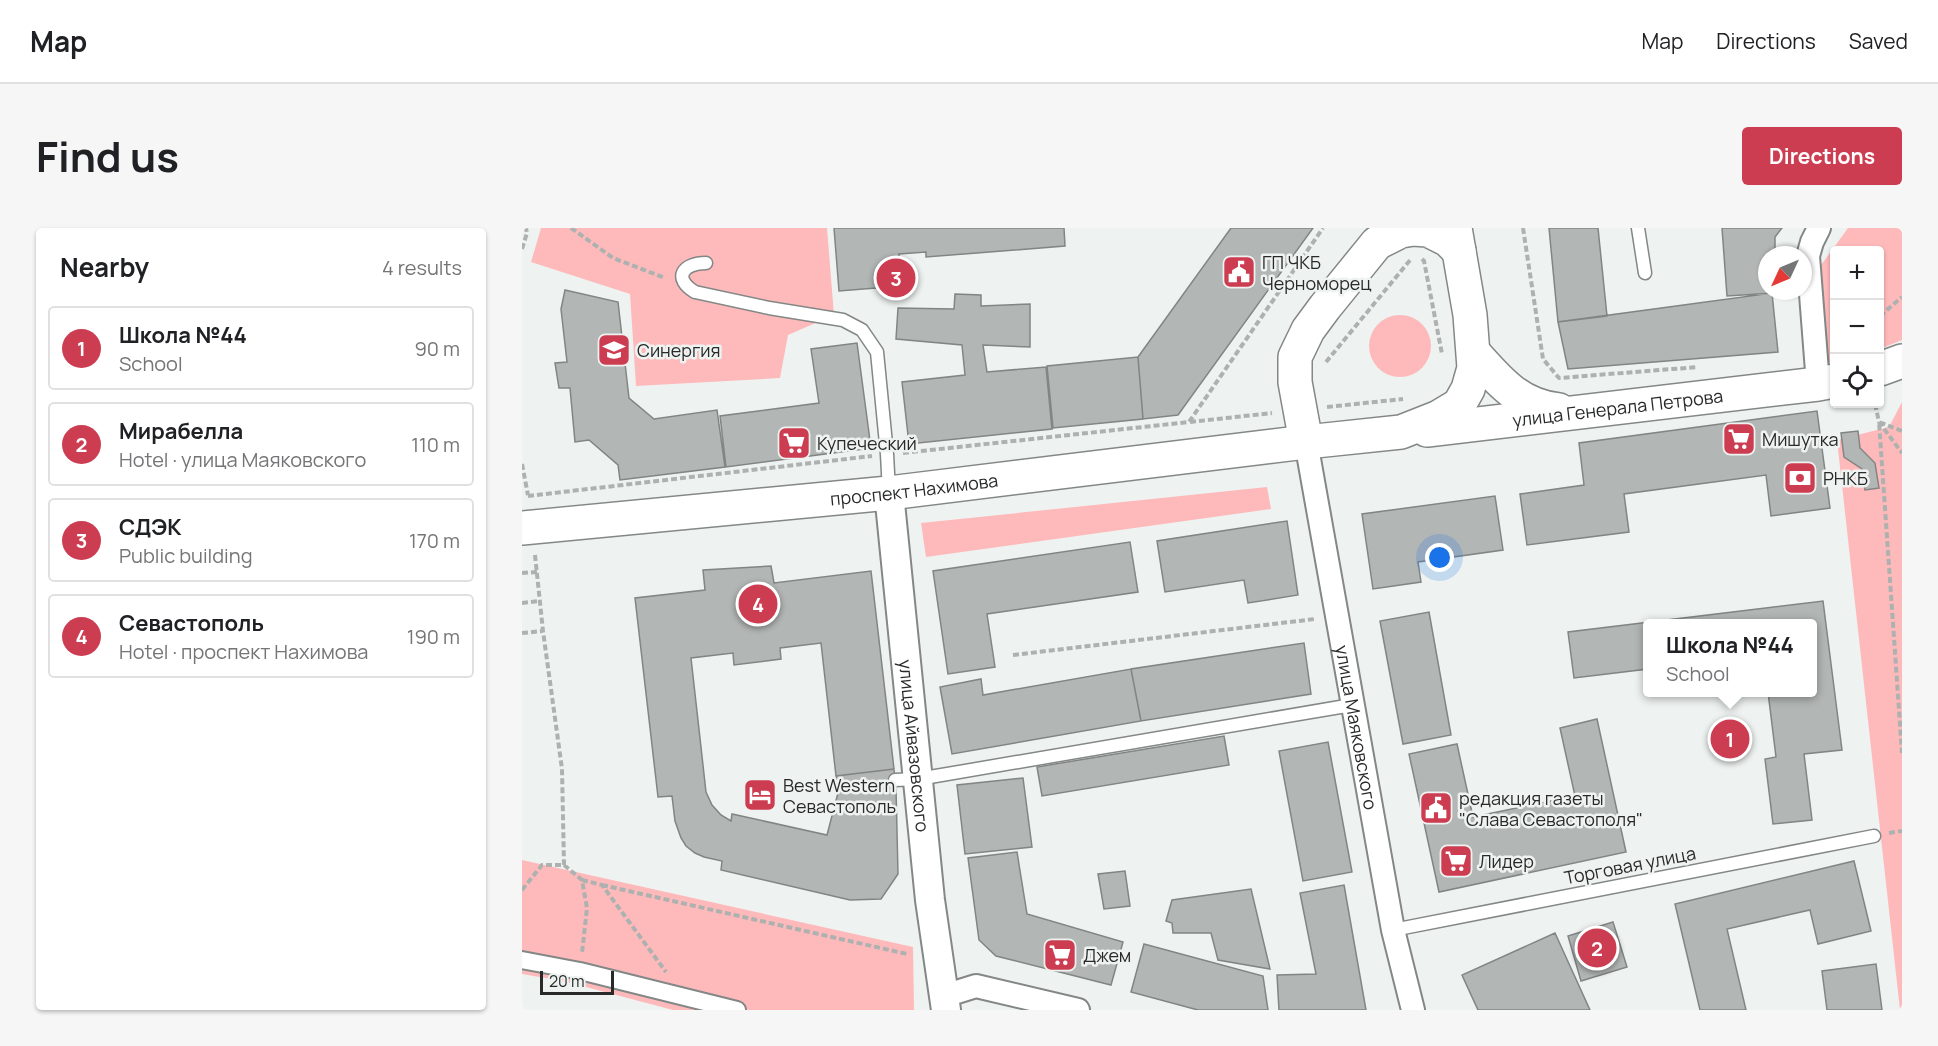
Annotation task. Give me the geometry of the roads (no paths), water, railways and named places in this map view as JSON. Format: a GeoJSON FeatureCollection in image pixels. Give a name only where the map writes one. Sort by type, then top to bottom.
{"type":"FeatureCollection","features":[{"type":"Feature","properties":{"kind":"main road"},"geometry":{"type":"LineString","coordinates":[[1413,229],[1428,230],[1448,240],[1457,240],[1474,353],[1474,368],[1468,389],[1459,405],[1439,417],[1401,432],[1306,441],[1294,382],[1295,357],[1308,330],[1382,235],[1413,229]]}},
{"type":"Feature","properties":{"kind":"main road"},"geometry":{"type":"LineString","coordinates":[[1474,353],[1499,381],[1520,398],[1545,409],[1575,412]]}},
{"type":"Feature","properties":{"kind":"main road"},"geometry":{"type":"LineString","coordinates":[[1884,368],[1902,361]]}},
{"type":"Feature","properties":{"kind":"main road","name":"улица Генерала Петрова"},"geometry":{"type":"LineString","coordinates":[[1401,432],[1826,383]]}},
{"type":"Feature","properties":{"kind":"main road","name":"проспект Нахимова"},"geometry":{"type":"LineString","coordinates":[[529,529],[889,493],[1306,441]]}},
{"type":"Feature","properties":{"kind":"street"},"geometry":{"type":"LineString","coordinates":[[1819,228],[1808,256],[1826,383]]}},
{"type":"Feature","properties":{"kind":"street","name":"улица Маяковского"},"geometry":{"type":"LineString","coordinates":[[1306,441],[1393,930],[1413,1010]]}},
{"type":"Feature","properties":{"kind":"street","name":"улица Айвазовского"},"geometry":{"type":"LineString","coordinates":[[889,493],[907,780],[930,900],[945,1003]]}},
{"type":"Feature","properties":{"kind":"street"},"geometry":{"type":"LineString","coordinates":[[522,960],[738,1010]]}},
{"type":"Feature","properties":{"kind":"street"},"geometry":{"type":"LineString","coordinates":[[945,1003],[976,986],[1078,1010]]}},
{"type":"Feature","properties":{"kind":"lane"},"geometry":{"type":"LineString","coordinates":[[1638,228],[1645,273]]}},
{"type":"Feature","properties":{"kind":"lane"},"geometry":{"type":"LineString","coordinates":[[706,263],[689,265],[684,270],[683,278],[686,286],[695,292],[843,320],[862,330],[877,352],[889,493]]}},
{"type":"Feature","properties":{"kind":"lane"},"geometry":{"type":"LineString","coordinates":[[907,780],[1352,705]]}},
{"type":"Feature","properties":{"kind":"lane","name":"Торговая улица"},"geometry":{"type":"LineString","coordinates":[[1393,930],[1874,836]]}},
{"type":"Feature","properties":{"kind":"place","name":"ГП ЧКБ Черноморец"},"geometry":{"type":"Point","coordinates":[1239,272]}},
{"type":"Feature","properties":{"kind":"place","name":"СДЭК"},"geometry":{"type":"Point","coordinates":[896,278]}},
{"type":"Feature","properties":{"kind":"place","name":"Синергия"},"geometry":{"type":"Point","coordinates":[614,350]}},
{"type":"Feature","properties":{"kind":"place","name":"Мишутка"},"geometry":{"type":"Point","coordinates":[1739,439]}},
{"type":"Feature","properties":{"kind":"place","name":"Купеческий"},"geometry":{"type":"Point","coordinates":[794,443]}},
{"type":"Feature","properties":{"kind":"place","name":"РНКБ"},"geometry":{"type":"Point","coordinates":[1800,478]}},
{"type":"Feature","properties":{"kind":"place","name":"Севастополь"},"geometry":{"type":"Point","coordinates":[758,604]}},
{"type":"Feature","properties":{"kind":"place","name":"Школа №44"},"geometry":{"type":"Point","coordinates":[1730,739]}},
{"type":"Feature","properties":{"kind":"place","name":"Best Western Севастополь"},"geometry":{"type":"Point","coordinates":[760,795]}},
{"type":"Feature","properties":{"kind":"place","name":"редакция газеты \"Слава Севастополя\""},"geometry":{"type":"Point","coordinates":[1436,808]}},
{"type":"Feature","properties":{"kind":"place","name":"Лидер"},"geometry":{"type":"Point","coordinates":[1456,861]}},
{"type":"Feature","properties":{"kind":"place","name":"Мирабелла"},"geometry":{"type":"Point","coordinates":[1597,948]}},
{"type":"Feature","properties":{"kind":"place","name":"Джем"},"geometry":{"type":"Point","coordinates":[1060,955]}}]}
